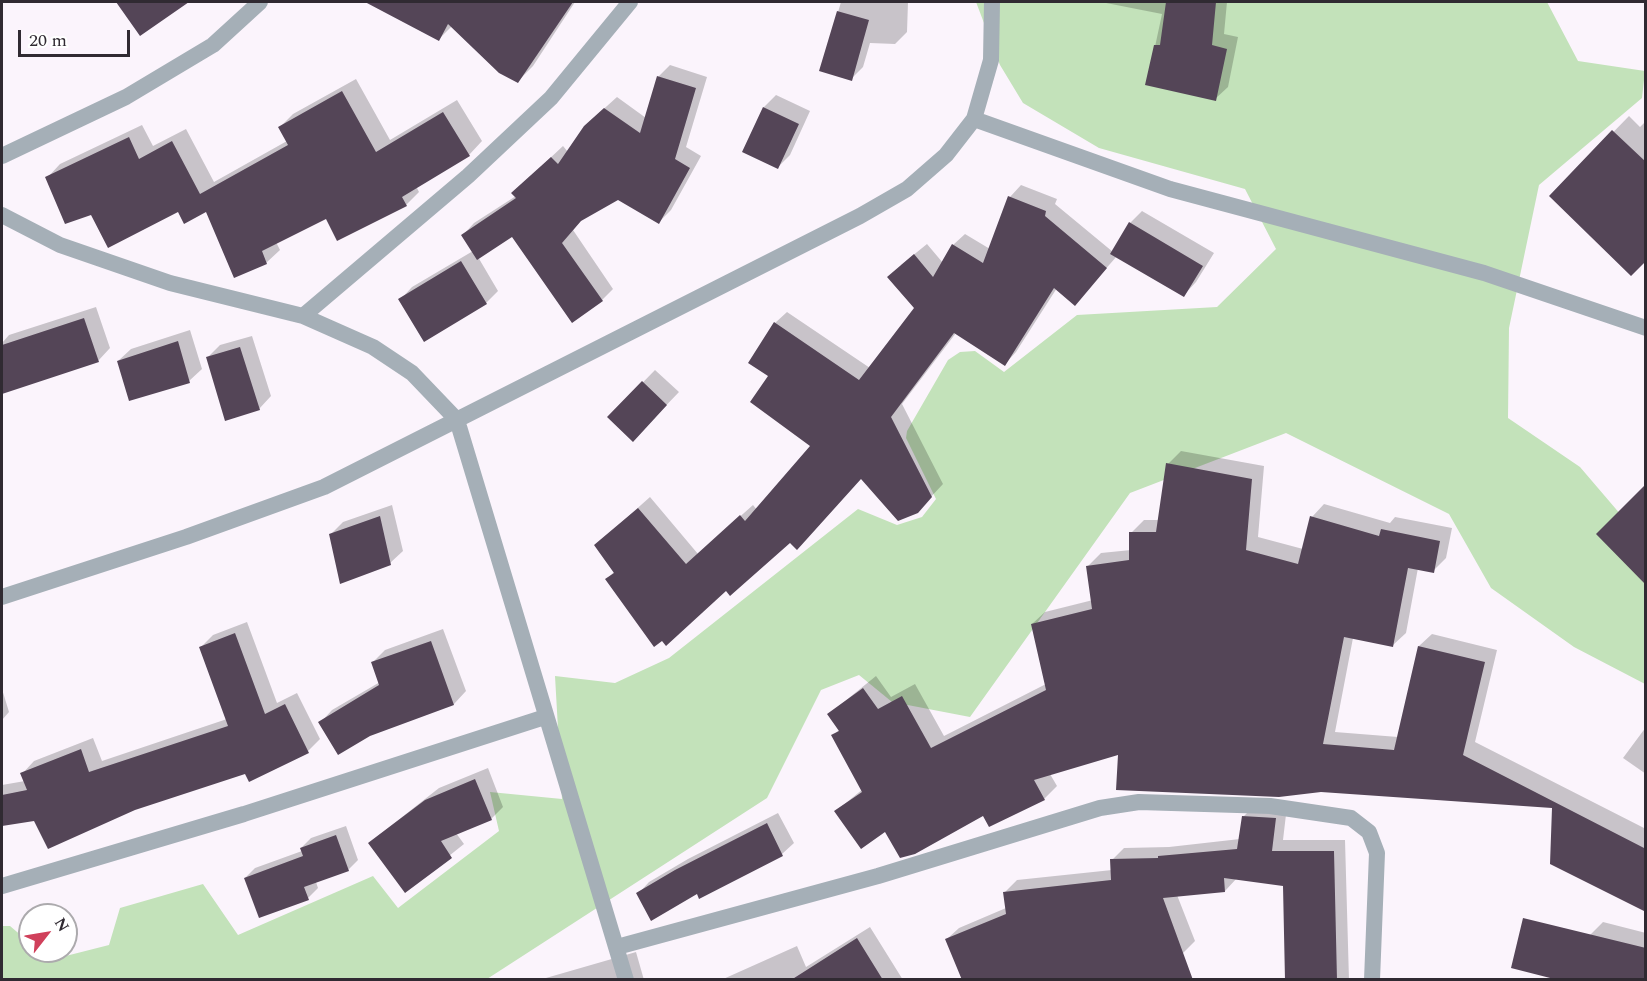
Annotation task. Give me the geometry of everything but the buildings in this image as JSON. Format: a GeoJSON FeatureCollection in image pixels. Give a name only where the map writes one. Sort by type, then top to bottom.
{"type":"FeatureCollection","features":[{"type":"Feature","properties":{"kind":"street"},"geometry":{"type":"LineString","coordinates":[[2,156],[126,97],[213,45],[260,2]]}},
{"type":"Feature","properties":{"kind":"street"},"geometry":{"type":"LineString","coordinates":[[303,316],[468,176],[551,98],[630,2]]}},
{"type":"Feature","properties":{"kind":"street"},"geometry":{"type":"LineString","coordinates":[[2,597],[186,537],[324,487],[860,216],[907,189],[946,155],[974,119],[991,60],[992,2]]}},
{"type":"Feature","properties":{"kind":"street"},"geometry":{"type":"LineString","coordinates":[[974,119],[1170,189],[1484,273],[1646,328]]}},
{"type":"Feature","properties":{"kind":"street"},"geometry":{"type":"LineString","coordinates":[[2,215],[60,245],[170,283],[303,316],[373,346],[412,373],[457,420],[626,980]]}},
{"type":"Feature","properties":{"kind":"street"},"geometry":{"type":"LineString","coordinates":[[2,886],[244,814],[545,717]]}},
{"type":"Feature","properties":{"kind":"street"},"geometry":{"type":"LineString","coordinates":[[617,947],[878,876],[1100,808],[1139,802],[1270,806],[1351,818],[1369,832],[1377,854],[1372,980]]}},
{"type":"Feature","properties":{"kind":"green space"},"geometry":{"type":"Polygon","coordinates":[[[976,2],[1547,2],[1578,61],[1645,71],[1642,98],[1539,185],[1509,328],[1508,418],[1580,467],[1645,543],[1645,684],[1574,647],[1491,588],[1449,514],[1286,433],[1130,493],[970,717],[892,702],[859,675],[821,690],[767,798],[487,979],[2,979],[2,926],[10,926],[18,933],[18,963],[78,963],[78,953],[109,945],[120,908],[203,884],[238,935],[373,876],[398,908],[499,831],[490,792],[562,799],[555,676],[615,683],[669,658],[858,509],[897,525],[922,517],[936,499],[906,438],[907,431],[948,360],[960,352],[975,351],[1004,372],[1077,315],[1217,307],[1276,249],[1245,189],[1099,148],[1023,103],[1000,65],[976,2]]]}}]}
